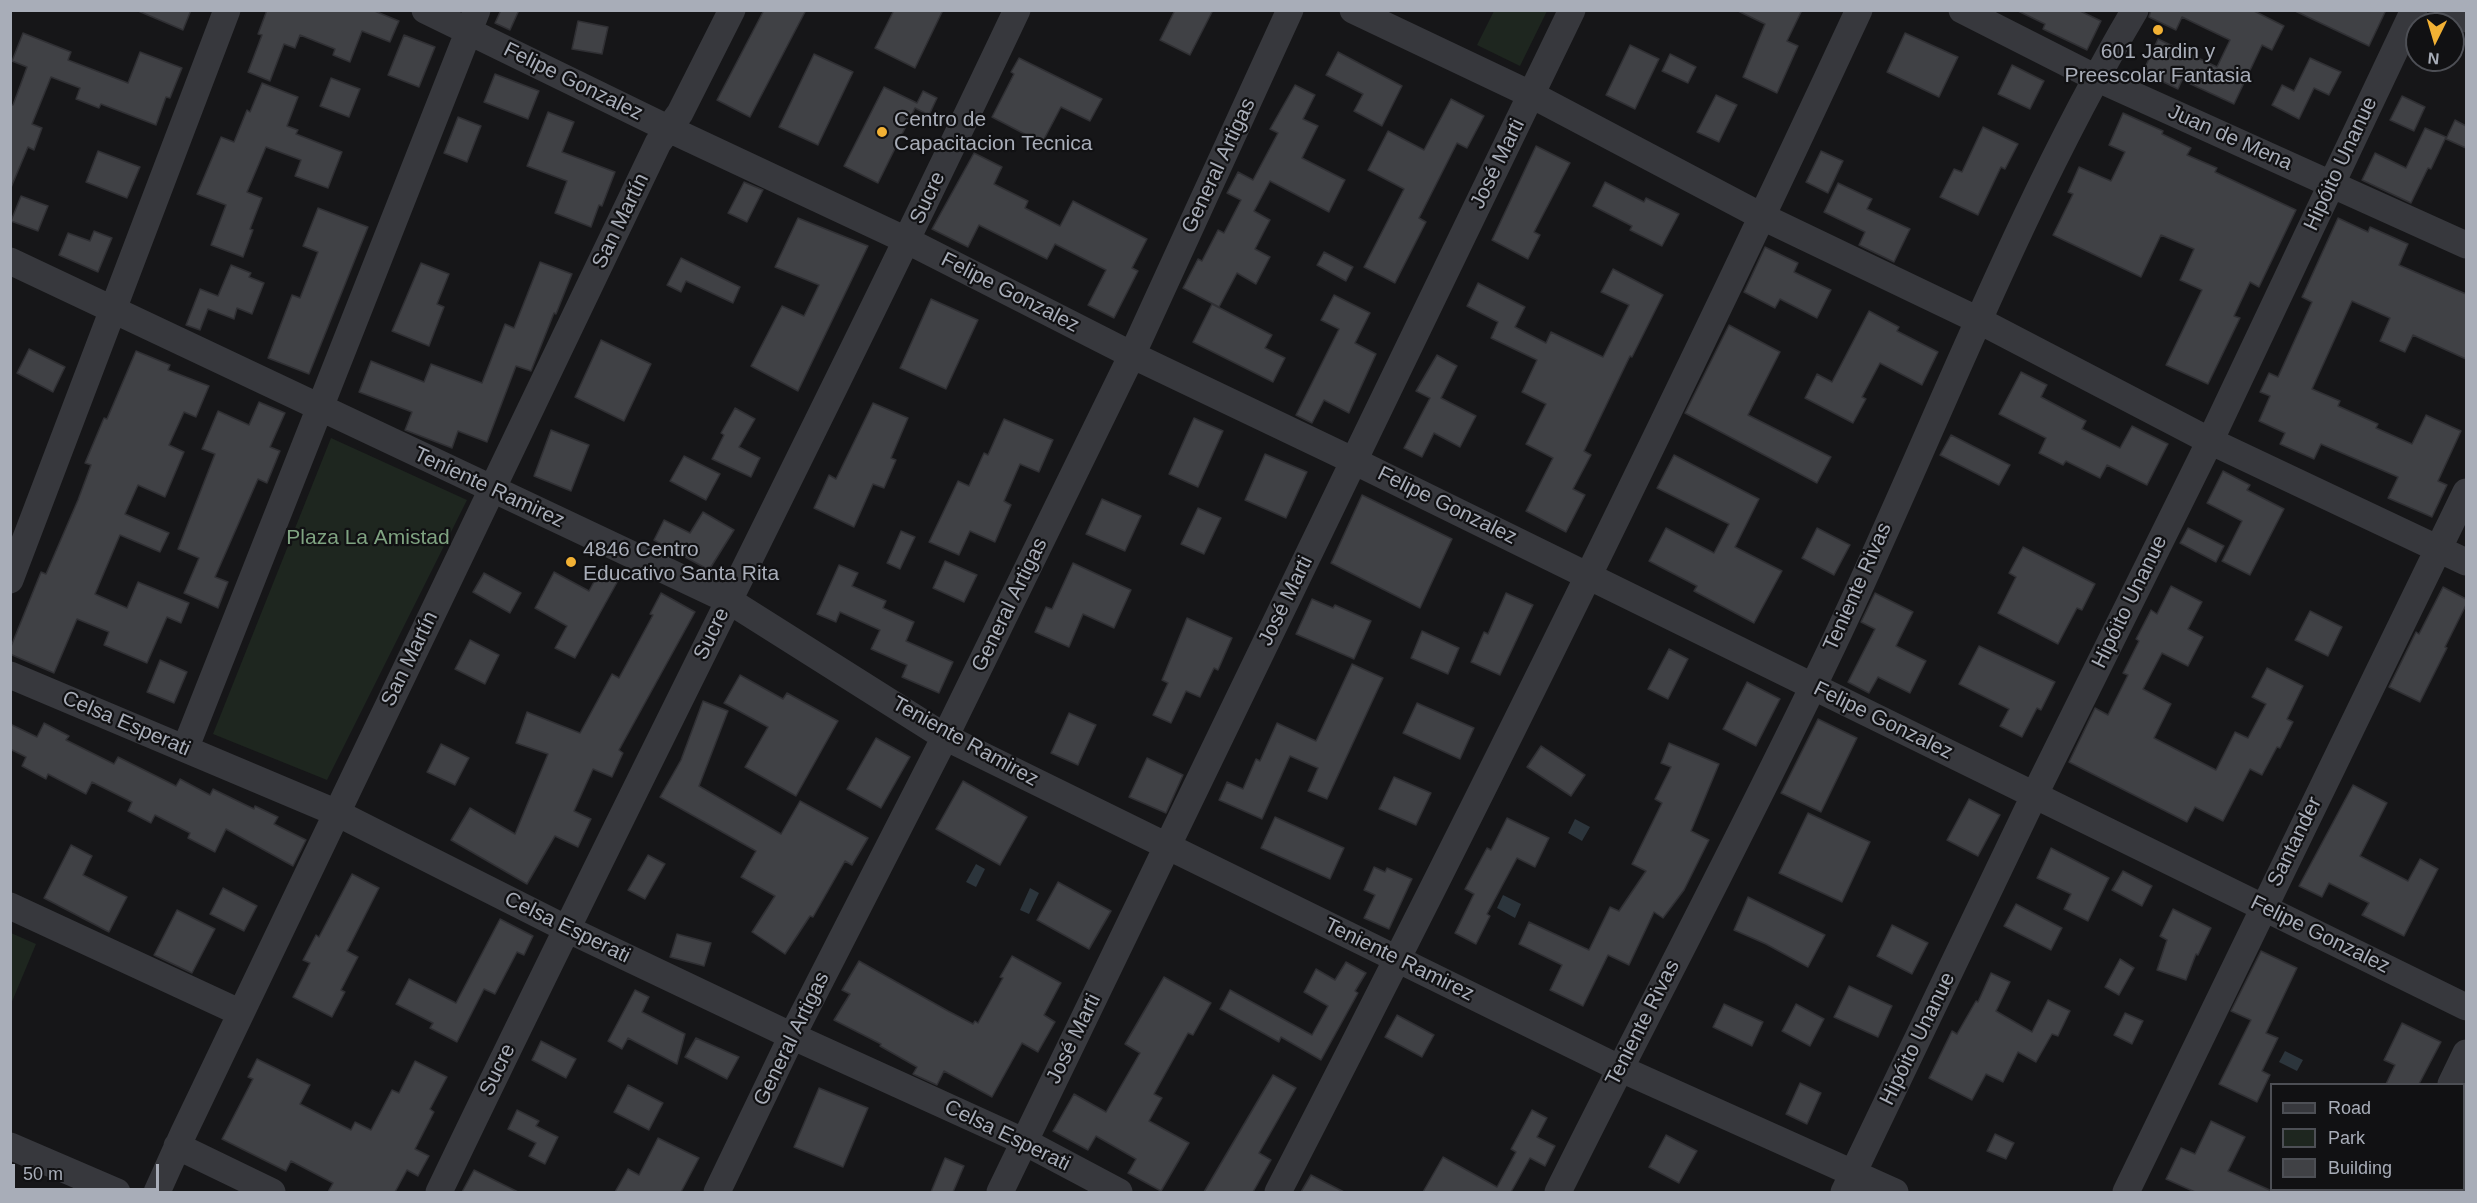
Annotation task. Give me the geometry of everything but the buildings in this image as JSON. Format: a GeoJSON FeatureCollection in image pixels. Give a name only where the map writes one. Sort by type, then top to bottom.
{"type":"FeatureCollection","features":[{"type":"Feature","properties":{"kind":"street"},"geometry":{"type":"LineString","coordinates":[[10,580],[227,10]]}},
{"type":"Feature","properties":{"kind":"street","name":"Felipe Gonzalez"},"geometry":{"type":"LineString","coordinates":[[425,10],[473,20],[669,129],[908,241],[1132,355],[1354,460],[2466,1007]]}},
{"type":"Feature","properties":{"kind":"street","name":"San Martín"},"geometry":{"type":"LineString","coordinates":[[157,1192],[655,149],[680,112],[732,10]]}},
{"type":"Feature","properties":{"kind":"street","name":"Sucre"},"geometry":{"type":"LineString","coordinates":[[439,1192],[566,928],[908,241],[1017,10]]}},
{"type":"Feature","properties":{"kind":"street","name":"General Artigas"},"geometry":{"type":"LineString","coordinates":[[717,1192],[792,1036],[945,737],[1132,355],[1290,10]]}},
{"type":"Feature","properties":{"kind":"street"},"geometry":{"type":"LineString","coordinates":[[1353,10],[1532,95],[1763,217],[1978,320],[2210,441],[2466,562]]}},
{"type":"Feature","properties":{"kind":"street","name":"José Marti"},"geometry":{"type":"LineString","coordinates":[[1000,1192],[1572,10]]}},
{"type":"Feature","properties":{"kind":"street"},"geometry":{"type":"LineString","coordinates":[[1278,1192],[1398,959],[1588,575],[1763,217],[1859,10]]}},
{"type":"Feature","properties":{"kind":"street","name":"Juan de Mena"},"geometry":{"type":"LineString","coordinates":[[1962,10],[2096,78],[2466,245]]}},
{"type":"Feature","properties":{"kind":"street","name":"Teniente Rivas"},"geometry":{"type":"LineString","coordinates":[[1557,1192],[1812,686],[1978,320],[2096,78],[2135,10]]}},
{"type":"Feature","properties":{"kind":"street","name":"Hipóito Unanue"},"geometry":{"type":"LineString","coordinates":[[1849,1183],[2034,796],[2210,441],[2414,10]]}},
{"type":"Feature","properties":{"kind":"street"},"geometry":{"type":"LineString","coordinates":[[2448,10],[2466,19]]}},
{"type":"Feature","properties":{"kind":"street"},"geometry":{"type":"LineString","coordinates":[[185,749],[473,20]]}},
{"type":"Feature","properties":{"kind":"street","name":"Teniente Ramirez"},"geometry":{"type":"LineString","coordinates":[[10,261],[728,600],[945,737],[1620,1068],[1849,1183],[1895,1192]]}},
{"type":"Feature","properties":{"kind":"street","name":"Santander"},"geometry":{"type":"LineString","coordinates":[[2126,1192],[2466,492]]}},
{"type":"Feature","properties":{"kind":"street","name":"Celsa Esperati"},"geometry":{"type":"LineString","coordinates":[[10,675],[337,813],[566,928],[792,1036],[1025,1142],[1119,1192]]}},
{"type":"Feature","properties":{"kind":"street"},"geometry":{"type":"LineString","coordinates":[[10,906],[241,1013]]}},
{"type":"Feature","properties":{"kind":"street"},"geometry":{"type":"LineString","coordinates":[[2451,1083],[2466,1053]]}},
{"type":"Feature","properties":{"kind":"street"},"geometry":{"type":"LineString","coordinates":[[10,1146],[117,1192]]}},
{"type":"Feature","properties":{"kind":"street"},"geometry":{"type":"LineString","coordinates":[[177,1146],[272,1192]]}},
{"type":"Feature","properties":{"kind":"green space"},"geometry":{"type":"Polygon","coordinates":[[[1494,11],[1547,11],[1520,66],[1477,45],[1494,11]]]}},
{"type":"Feature","properties":{"kind":"green space","name":"Plaza La Amistad"},"geometry":{"type":"Polygon","coordinates":[[[331,438],[467,500],[327,780],[213,734],[331,438]]]}},
{"type":"Feature","properties":{"kind":"green space"},"geometry":{"type":"Polygon","coordinates":[[[11,933],[36,944],[11,1004],[11,933]]]}},
{"type":"Feature","properties":{"kind":"shaded area"},"geometry":{"type":"Polygon","coordinates":[[[1575,819],[1590,827],[1582,841],[1568,833],[1575,819]]]}},
{"type":"Feature","properties":{"kind":"shaded area"},"geometry":{"type":"Polygon","coordinates":[[[976,864],[985,869],[976,887],[966,882],[976,864]]]}},
{"type":"Feature","properties":{"kind":"shaded area"},"geometry":{"type":"Polygon","coordinates":[[[1030,888],[1039,893],[1029,914],[1020,910],[1030,888]]]}},
{"type":"Feature","properties":{"kind":"shaded area"},"geometry":{"type":"Polygon","coordinates":[[[1503,895],[1521,904],[1515,918],[1497,908],[1503,895]]]}},
{"type":"Feature","properties":{"kind":"shaded area"},"geometry":{"type":"Polygon","coordinates":[[[2285,1051],[2303,1060],[2297,1071],[2279,1062],[2285,1051]]]}},
{"type":"Feature","properties":{"kind":"place","name":"601 Jardin y Preescolar Fantasia"},"geometry":{"type":"Point","coordinates":[2158,30]}},
{"type":"Feature","properties":{"kind":"place","name":"Centro de Capacitacion Tecnica"},"geometry":{"type":"Point","coordinates":[882,132]}},
{"type":"Feature","properties":{"kind":"place","name":"4846 Centro Educativo Santa Rita"},"geometry":{"type":"Point","coordinates":[571,562]}}]}
